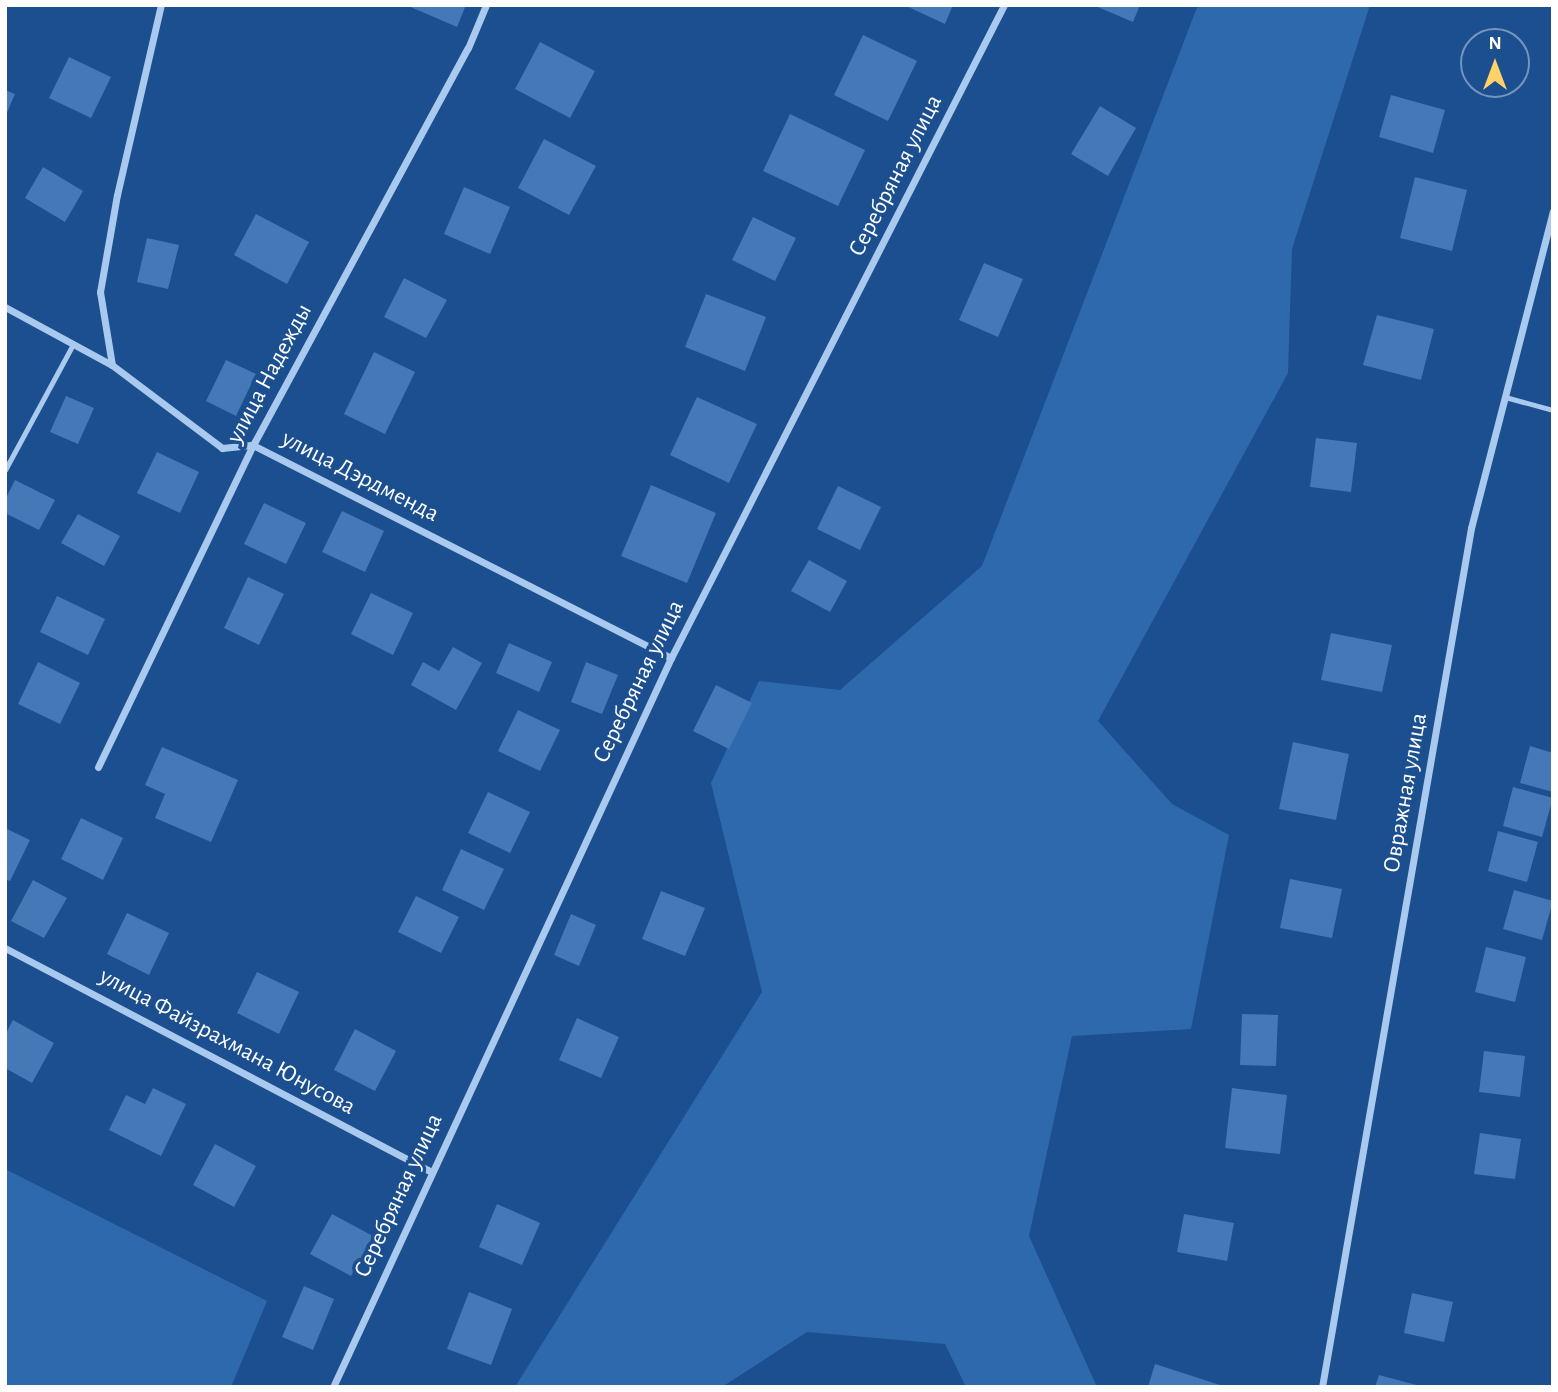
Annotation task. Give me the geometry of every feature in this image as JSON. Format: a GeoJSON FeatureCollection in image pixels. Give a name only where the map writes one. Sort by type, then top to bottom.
{"type":"FeatureCollection","features":[{"type":"Feature","properties":{"kind":"street"},"geometry":{"type":"LineString","coordinates":[[111,365],[100,292],[117,195],[161,5]]}},
{"type":"Feature","properties":{"kind":"street","name":"улица Надежды"},"geometry":{"type":"LineString","coordinates":[[98,767],[253,444],[468,48],[486,5]]}},
{"type":"Feature","properties":{"kind":"street","name":"Серебряная улица"},"geometry":{"type":"LineString","coordinates":[[333,1387],[430,1171],[671,658],[1004,5]]}},
{"type":"Feature","properties":{"kind":"street","name":"Овражная улица"},"geometry":{"type":"LineString","coordinates":[[1322,1387],[1471,528],[1553,211]]}},
{"type":"Feature","properties":{"kind":"street","name":"улица Дэрдменда"},"geometry":{"type":"LineString","coordinates":[[5,307],[111,365],[222,448],[253,444],[671,658]]}},
{"type":"Feature","properties":{"kind":"street","name":"улица Файзрахмана Юнусова"},"geometry":{"type":"LineString","coordinates":[[5,948],[430,1171]]}},
{"type":"Feature","properties":{"kind":"lane"},"geometry":{"type":"LineString","coordinates":[[5,470],[73,344]]}},
{"type":"Feature","properties":{"kind":"lane"},"geometry":{"type":"LineString","coordinates":[[1505,397],[1553,410]]}},
{"type":"Feature","properties":{"kind":"shaded area"},"geometry":{"type":"Polygon","coordinates":[[[1198,5],[1370,5],[1292,249],[1288,373],[1098,721],[1172,804],[1229,835],[1191,1029],[1072,1036],[1029,1236],[1097,1387],[966,1387],[945,1344],[807,1332],[722,1387],[515,1387],[762,992],[711,783],[759,681],[840,690],[982,566],[1198,5]]]}},
{"type":"Feature","properties":{"kind":"shaded area"},"geometry":{"type":"Polygon","coordinates":[[[5,1169],[267,1301],[231,1387],[5,1387],[5,1169]]]}},
{"type":"Feature","properties":{"kind":"building"},"geometry":{"type":"Polygon","coordinates":[[[406,5],[466,5],[457,27],[406,5]]]}},
{"type":"Feature","properties":{"kind":"building"},"geometry":{"type":"Polygon","coordinates":[[[904,5],[953,5],[945,24],[904,5]]]}},
{"type":"Feature","properties":{"kind":"building"},"geometry":{"type":"Polygon","coordinates":[[[1093,5],[1140,5],[1133,22],[1093,5]]]}},
{"type":"Feature","properties":{"kind":"building"},"geometry":{"type":"Polygon","coordinates":[[[863,35],[917,61],[888,121],[834,95],[863,35]]]}},
{"type":"Feature","properties":{"kind":"building"},"geometry":{"type":"Polygon","coordinates":[[[540,42],[595,71],[570,118],[515,89],[540,42]]]}},
{"type":"Feature","properties":{"kind":"building"},"geometry":{"type":"Polygon","coordinates":[[[69,57],[111,77],[91,118],[49,98],[69,57]]]}},
{"type":"Feature","properties":{"kind":"building"},"geometry":{"type":"Polygon","coordinates":[[[5,90],[15,94],[5,117],[5,90]]]}},
{"type":"Feature","properties":{"kind":"building"},"geometry":{"type":"Polygon","coordinates":[[[1391,95],[1445,110],[1433,153],[1379,137],[1391,95]]]}},
{"type":"Feature","properties":{"kind":"building"},"geometry":{"type":"Polygon","coordinates":[[[1100,106],[1136,128],[1108,176],[1071,154],[1100,106]]]}},
{"type":"Feature","properties":{"kind":"building"},"geometry":{"type":"Polygon","coordinates":[[[790,114],[865,150],[838,206],[763,171],[790,114]]]}},
{"type":"Feature","properties":{"kind":"building"},"geometry":{"type":"Polygon","coordinates":[[[544,139],[596,166],[569,215],[518,188],[544,139]]]}},
{"type":"Feature","properties":{"kind":"building"},"geometry":{"type":"Polygon","coordinates":[[[43,167],[83,191],[65,222],[25,198],[43,167]]]}},
{"type":"Feature","properties":{"kind":"building"},"geometry":{"type":"Polygon","coordinates":[[[1415,177],[1467,190],[1452,251],[1400,238],[1415,177]]]}},
{"type":"Feature","properties":{"kind":"building"},"geometry":{"type":"Polygon","coordinates":[[[464,187],[510,207],[490,254],[444,234],[464,187]]]}},
{"type":"Feature","properties":{"kind":"building"},"geometry":{"type":"Polygon","coordinates":[[[256,214],[309,242],[287,284],[234,255],[256,214]]]}},
{"type":"Feature","properties":{"kind":"building"},"geometry":{"type":"Polygon","coordinates":[[[753,217],[796,238],[775,281],[732,260],[753,217]]]}},
{"type":"Feature","properties":{"kind":"building"},"geometry":{"type":"Polygon","coordinates":[[[147,238],[179,245],[168,289],[137,282],[147,238]]]}},
{"type":"Feature","properties":{"kind":"building"},"geometry":{"type":"Polygon","coordinates":[[[984,263],[1023,279],[998,337],[959,320],[984,263]]]}},
{"type":"Feature","properties":{"kind":"building"},"geometry":{"type":"Polygon","coordinates":[[[404,278],[447,300],[426,338],[384,317],[404,278]]]}},
{"type":"Feature","properties":{"kind":"building"},"geometry":{"type":"Polygon","coordinates":[[[706,294],[766,317],[745,371],[685,347],[706,294]]]}},
{"type":"Feature","properties":{"kind":"building"},"geometry":{"type":"Polygon","coordinates":[[[1377,315],[1434,329],[1421,380],[1363,365],[1377,315]]]}},
{"type":"Feature","properties":{"kind":"building"},"geometry":{"type":"Polygon","coordinates":[[[374,352],[415,372],[385,434],[344,414],[374,352]]]}},
{"type":"Feature","properties":{"kind":"building"},"geometry":{"type":"Polygon","coordinates":[[[226,360],[256,374],[236,416],[206,401],[226,360]]]}},
{"type":"Feature","properties":{"kind":"building"},"geometry":{"type":"Polygon","coordinates":[[[66,396],[94,408],[78,444],[50,432],[66,396]]]}},
{"type":"Feature","properties":{"kind":"building"},"geometry":{"type":"Polygon","coordinates":[[[697,397],[757,424],[729,483],[670,455],[697,397]]]}},
{"type":"Feature","properties":{"kind":"building"},"geometry":{"type":"Polygon","coordinates":[[[1316,438],[1357,443],[1351,492],[1310,487],[1316,438]]]}},
{"type":"Feature","properties":{"kind":"building"},"geometry":{"type":"Polygon","coordinates":[[[157,452],[199,472],[180,513],[137,493],[157,452]]]}},
{"type":"Feature","properties":{"kind":"building"},"geometry":{"type":"Polygon","coordinates":[[[15,480],[55,500],[39,530],[5,513],[5,500],[15,480]]]}},
{"type":"Feature","properties":{"kind":"building"},"geometry":{"type":"Polygon","coordinates":[[[651,485],[716,513],[687,583],[621,556],[651,485]]]}},
{"type":"Feature","properties":{"kind":"building"},"geometry":{"type":"Polygon","coordinates":[[[838,486],[881,507],[860,550],[817,529],[838,486]]]}},
{"type":"Feature","properties":{"kind":"building"},"geometry":{"type":"Polygon","coordinates":[[[264,503],[306,523],[286,564],[244,544],[264,503]]]}},
{"type":"Feature","properties":{"kind":"building"},"geometry":{"type":"Polygon","coordinates":[[[342,511],[384,531],[365,572],[322,552],[342,511]]]}},
{"type":"Feature","properties":{"kind":"building"},"geometry":{"type":"Polygon","coordinates":[[[78,514],[120,536],[104,566],[61,543],[78,514]]]}},
{"type":"Feature","properties":{"kind":"building"},"geometry":{"type":"Polygon","coordinates":[[[809,560],[847,581],[830,612],[791,591],[809,560]]]}},
{"type":"Feature","properties":{"kind":"building"},"geometry":{"type":"Polygon","coordinates":[[[248,577],[284,594],[259,645],[224,628],[248,577]]]}},
{"type":"Feature","properties":{"kind":"building"},"geometry":{"type":"Polygon","coordinates":[[[371,593],[413,613],[393,655],[351,634],[371,593]]]}},
{"type":"Feature","properties":{"kind":"building"},"geometry":{"type":"Polygon","coordinates":[[[57,596],[105,619],[88,655],[40,632],[57,596]]]}},
{"type":"Feature","properties":{"kind":"building"},"geometry":{"type":"Polygon","coordinates":[[[1331,633],[1392,645],[1382,692],[1321,680],[1331,633]]]}},
{"type":"Feature","properties":{"kind":"building"},"geometry":{"type":"Polygon","coordinates":[[[509,643],[552,662],[539,692],[496,673],[509,643]]]}},
{"type":"Feature","properties":{"kind":"building"},"geometry":{"type":"Polygon","coordinates":[[[453,647],[482,663],[456,710],[411,685],[423,662],[439,671],[453,647]]]}},
{"type":"Feature","properties":{"kind":"building"},"geometry":{"type":"Polygon","coordinates":[[[38,662],[80,683],[60,724],[18,704],[38,662]]]}},
{"type":"Feature","properties":{"kind":"building"},"geometry":{"type":"Polygon","coordinates":[[[586,662],[618,675],[602,714],[571,702],[586,662]]]}},
{"type":"Feature","properties":{"kind":"building"},"geometry":{"type":"Polygon","coordinates":[[[716,685],[752,703],[729,749],[693,731],[716,685]]]}},
{"type":"Feature","properties":{"kind":"building"},"geometry":{"type":"Polygon","coordinates":[[[518,710],[560,730],[540,771],[498,751],[518,710]]]}},
{"type":"Feature","properties":{"kind":"building"},"geometry":{"type":"Polygon","coordinates":[[[1293,742],[1349,754],[1336,820],[1279,809],[1293,742]]]}},
{"type":"Feature","properties":{"kind":"building"},"geometry":{"type":"Polygon","coordinates":[[[1530,746],[1553,753],[1553,792],[1520,783],[1530,746]]]}},
{"type":"Feature","properties":{"kind":"building"},"geometry":{"type":"Polygon","coordinates":[[[162,747],[238,780],[211,842],[155,818],[165,794],[145,785],[162,747]]]}},
{"type":"Feature","properties":{"kind":"building"},"geometry":{"type":"Polygon","coordinates":[[[1513,787],[1553,798],[1542,837],[1503,826],[1513,787]]]}},
{"type":"Feature","properties":{"kind":"building"},"geometry":{"type":"Polygon","coordinates":[[[488,792],[530,812],[510,853],[468,833],[488,792]]]}},
{"type":"Feature","properties":{"kind":"building"},"geometry":{"type":"Polygon","coordinates":[[[81,818],[123,838],[103,880],[61,859],[81,818]]]}},
{"type":"Feature","properties":{"kind":"building"},"geometry":{"type":"Polygon","coordinates":[[[5,828],[30,840],[10,881],[5,879],[5,828]]]}},
{"type":"Feature","properties":{"kind":"building"},"geometry":{"type":"Polygon","coordinates":[[[1498,831],[1538,842],[1527,882],[1488,871],[1498,831]]]}},
{"type":"Feature","properties":{"kind":"building"},"geometry":{"type":"Polygon","coordinates":[[[461,849],[504,869],[484,910],[442,890],[461,849]]]}},
{"type":"Feature","properties":{"kind":"building"},"geometry":{"type":"Polygon","coordinates":[[[1290,879],[1342,889],[1332,938],[1280,928],[1290,879]]]}},
{"type":"Feature","properties":{"kind":"building"},"geometry":{"type":"Polygon","coordinates":[[[33,880],[67,898],[44,938],[11,921],[33,880]]]}},
{"type":"Feature","properties":{"kind":"building"},"geometry":{"type":"Polygon","coordinates":[[[1514,890],[1553,901],[1542,940],[1503,929],[1514,890]]]}},
{"type":"Feature","properties":{"kind":"building"},"geometry":{"type":"Polygon","coordinates":[[[661,891],[705,908],[685,956],[642,939],[661,891]]]}},
{"type":"Feature","properties":{"kind":"building"},"geometry":{"type":"Polygon","coordinates":[[[416,896],[459,917],[441,953],[398,932],[416,896]]]}},
{"type":"Feature","properties":{"kind":"building"},"geometry":{"type":"Polygon","coordinates":[[[127,913],[169,933],[149,975],[107,954],[127,913]]]}},
{"type":"Feature","properties":{"kind":"building"},"geometry":{"type":"Polygon","coordinates":[[[571,914],[596,925],[579,966],[554,955],[571,914]]]}},
{"type":"Feature","properties":{"kind":"building"},"geometry":{"type":"Polygon","coordinates":[[[1486,947],[1526,957],[1515,1002],[1475,992],[1486,947]]]}},
{"type":"Feature","properties":{"kind":"building"},"geometry":{"type":"Polygon","coordinates":[[[257,972],[299,992],[279,1034],[237,1013],[257,972]]]}},
{"type":"Feature","properties":{"kind":"building"},"geometry":{"type":"Polygon","coordinates":[[[1242,1014],[1278,1015],[1276,1066],[1240,1065],[1242,1014]]]}},
{"type":"Feature","properties":{"kind":"building"},"geometry":{"type":"Polygon","coordinates":[[[577,1018],[619,1037],[601,1078],[559,1060],[577,1018]]]}},
{"type":"Feature","properties":{"kind":"building"},"geometry":{"type":"Polygon","coordinates":[[[13,1020],[54,1043],[32,1083],[5,1068],[5,1035],[13,1020]]]}},
{"type":"Feature","properties":{"kind":"building"},"geometry":{"type":"Polygon","coordinates":[[[355,1029],[396,1051],[375,1091],[334,1070],[355,1029]]]}},
{"type":"Feature","properties":{"kind":"building"},"geometry":{"type":"Polygon","coordinates":[[[1484,1051],[1525,1056],[1520,1097],[1479,1092],[1484,1051]]]}},
{"type":"Feature","properties":{"kind":"building"},"geometry":{"type":"Polygon","coordinates":[[[153,1088],[186,1104],[161,1156],[109,1130],[126,1095],[145,1104],[153,1088]]]}},
{"type":"Feature","properties":{"kind":"building"},"geometry":{"type":"Polygon","coordinates":[[[1232,1088],[1287,1095],[1280,1154],[1225,1148],[1232,1088]]]}},
{"type":"Feature","properties":{"kind":"building"},"geometry":{"type":"Polygon","coordinates":[[[1480,1133],[1521,1139],[1515,1179],[1474,1174],[1480,1133]]]}},
{"type":"Feature","properties":{"kind":"building"},"geometry":{"type":"Polygon","coordinates":[[[215,1144],[256,1166],[234,1207],[193,1185],[215,1144]]]}},
{"type":"Feature","properties":{"kind":"building"},"geometry":{"type":"Polygon","coordinates":[[[497,1204],[540,1223],[522,1265],[479,1247],[497,1204]]]}},
{"type":"Feature","properties":{"kind":"building"},"geometry":{"type":"Polygon","coordinates":[[[332,1214],[373,1236],[351,1276],[310,1254],[332,1214]]]}},
{"type":"Feature","properties":{"kind":"building"},"geometry":{"type":"Polygon","coordinates":[[[1184,1214],[1234,1223],[1227,1261],[1177,1252],[1184,1214]]]}},
{"type":"Feature","properties":{"kind":"building"},"geometry":{"type":"Polygon","coordinates":[[[304,1286],[334,1299],[313,1350],[282,1337],[304,1286]]]}},
{"type":"Feature","properties":{"kind":"building"},"geometry":{"type":"Polygon","coordinates":[[[469,1292],[512,1309],[491,1365],[447,1349],[469,1292]]]}},
{"type":"Feature","properties":{"kind":"building"},"geometry":{"type":"Polygon","coordinates":[[[1412,1293],[1453,1302],[1444,1342],[1404,1333],[1412,1293]]]}},
{"type":"Feature","properties":{"kind":"building"},"geometry":{"type":"Polygon","coordinates":[[[1155,1364],[1220,1385],[1220,1387],[1148,1387],[1155,1364]]]}},
{"type":"Feature","properties":{"kind":"building"},"geometry":{"type":"Polygon","coordinates":[[[1379,1375],[1420,1386],[1420,1387],[1375,1387],[1379,1375]]]}}]}
